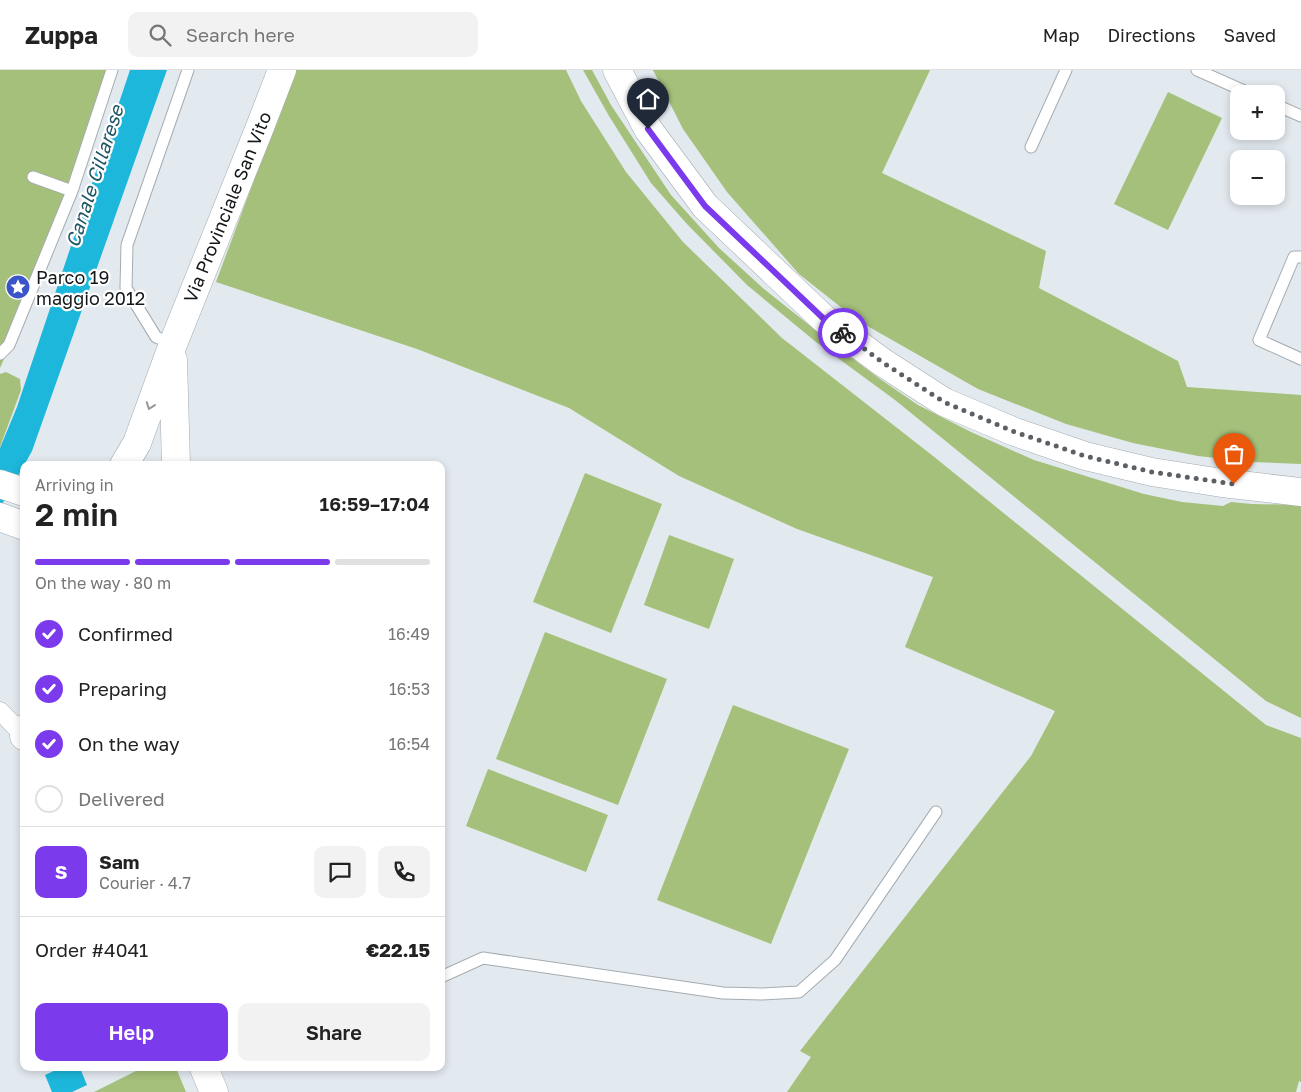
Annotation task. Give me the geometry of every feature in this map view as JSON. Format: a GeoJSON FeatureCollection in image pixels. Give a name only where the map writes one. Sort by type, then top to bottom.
{"type":"FeatureCollection","features":[{"type":"Feature","properties":{"kind":"street","name":"Via Provinciale San Vito"},"geometry":{"type":"LineString","coordinates":[[126,461],[137,443],[173,344],[282,70]]}},
{"type":"Feature","properties":{"kind":"street"},"geometry":{"type":"LineString","coordinates":[[617,70],[648,129],[705,206],[824,319],[882,362],[944,402],[1015,432],[1085,456],[1152,472],[1222,483],[1301,492]]}},
{"type":"Feature","properties":{"kind":"street","name":"Via Provinciale San Vito"},"geometry":{"type":"LineString","coordinates":[[173,344],[176,461]]}},
{"type":"Feature","properties":{"kind":"street"},"geometry":{"type":"LineString","coordinates":[[1246,485],[1301,479]]}},
{"type":"Feature","properties":{"kind":"street"},"geometry":{"type":"LineString","coordinates":[[0,484],[20,491]]}},
{"type":"Feature","properties":{"kind":"street"},"geometry":{"type":"LineString","coordinates":[[0,711],[20,732]]}},
{"type":"Feature","properties":{"kind":"street"},"geometry":{"type":"LineString","coordinates":[[205,1071],[214,1092]]}},
{"type":"Feature","properties":{"kind":"lane"},"geometry":{"type":"LineString","coordinates":[[0,354],[9,345],[72,191],[112,70]]}},
{"type":"Feature","properties":{"kind":"lane"},"geometry":{"type":"LineString","coordinates":[[173,344],[156,337],[126,288],[126,245],[188,70]]}},
{"type":"Feature","properties":{"kind":"lane"},"geometry":{"type":"LineString","coordinates":[[1030,147],[1066,70]]}},
{"type":"Feature","properties":{"kind":"lane"},"geometry":{"type":"LineString","coordinates":[[1198,70],[1231,85]]}},
{"type":"Feature","properties":{"kind":"lane"},"geometry":{"type":"LineString","coordinates":[[1285,109],[1301,116]]}},
{"type":"Feature","properties":{"kind":"lane"},"geometry":{"type":"LineString","coordinates":[[33,177],[72,191]]}},
{"type":"Feature","properties":{"kind":"lane"},"geometry":{"type":"LineString","coordinates":[[1301,257],[1294,258],[1259,340],[1301,359]]}},
{"type":"Feature","properties":{"kind":"lane"},"geometry":{"type":"LineString","coordinates":[[445,975],[483,958],[723,993],[762,994],[799,992],[834,960],[936,812]]}},
{"type":"Feature","properties":{"kind":"green space","name":"Parco 19 maggio 2012"},"geometry":{"type":"Polygon","coordinates":[[[0,70],[118,70],[71,207],[0,368],[0,70]]]}},
{"type":"Feature","properties":{"kind":"green space"},"geometry":{"type":"Polygon","coordinates":[[[295,70],[566,70],[581,101],[626,172],[683,242],[782,338],[933,456],[1266,725],[1301,738],[1301,1082],[1299,1081],[1296,1092],[787,1092],[811,1057],[800,1051],[1031,756],[1055,711],[905,647],[933,577],[797,529],[679,476],[569,408],[417,349],[216,282],[295,70]]]}},
{"type":"Feature","properties":{"kind":"green space"},"geometry":{"type":"Polygon","coordinates":[[[583,70],[592,70],[611,105],[671,195],[719,248],[764,289],[833,344],[918,405],[971,432],[1034,460],[1144,494],[1182,502],[1223,506],[1231,502],[1301,505],[1301,718],[1266,701],[895,400],[816,342],[747,285],[686,223],[651,183],[583,70]]]}},
{"type":"Feature","properties":{"kind":"green space"},"geometry":{"type":"Polygon","coordinates":[[[653,70],[930,70],[882,173],[1046,251],[1039,288],[1178,361],[1187,387],[1301,395],[1301,464],[1252,462],[1198,456],[1133,443],[1066,424],[978,389],[857,320],[799,274],[727,192],[683,129],[653,70]]]}},
{"type":"Feature","properties":{"kind":"green space"},"geometry":{"type":"Polygon","coordinates":[[[1168,92],[1222,118],[1168,230],[1114,204],[1168,92]]]}},
{"type":"Feature","properties":{"kind":"green space"},"geometry":{"type":"Polygon","coordinates":[[[6,372],[20,379],[21,390],[0,447],[0,374],[6,372]]]}},
{"type":"Feature","properties":{"kind":"green space"},"geometry":{"type":"Polygon","coordinates":[[[585,473],[662,504],[611,633],[533,602],[585,473]]]}},
{"type":"Feature","properties":{"kind":"green space"},"geometry":{"type":"Polygon","coordinates":[[[669,535],[734,559],[709,629],[644,605],[669,535]]]}},
{"type":"Feature","properties":{"kind":"green space"},"geometry":{"type":"Polygon","coordinates":[[[545,632],[667,679],[618,805],[496,759],[545,632]]]}},
{"type":"Feature","properties":{"kind":"green space"},"geometry":{"type":"Polygon","coordinates":[[[733,705],[849,749],[771,944],[657,900],[733,705]]]}},
{"type":"Feature","properties":{"kind":"green space"},"geometry":{"type":"Polygon","coordinates":[[[488,769],[608,815],[586,872],[466,826],[488,769]]]}},
{"type":"Feature","properties":{"kind":"green space"},"geometry":{"type":"Polygon","coordinates":[[[136,1071],[177,1071],[186,1092],[94,1092],[136,1071]]]}},
{"type":"Feature","properties":{"kind":"water"},"geometry":{"type":"Polygon","coordinates":[[[130,70],[167,70],[32,451],[26,461],[20,461],[20,472],[0,508],[0,448],[17,407],[130,70]]]}},
{"type":"Feature","properties":{"kind":"water"},"geometry":{"type":"Polygon","coordinates":[[[54,1071],[81,1071],[87,1085],[72,1092],[52,1092],[45,1075],[54,1071]]]}},
{"type":"Feature","properties":{"kind":"way so far"},"geometry":{"type":"LineString","coordinates":[[843,333],[882,362],[944,402],[1015,432],[1085,456],[1152,472],[1234,484]]}},
{"type":"Feature","properties":{"kind":"place","name":"Parco 19 maggio 2012"},"geometry":{"type":"Point","coordinates":[18,287]}},
{"type":"Feature","properties":{"kind":"route"},"geometry":{"type":"LineString","coordinates":[[648,129],[705,206],[824,319],[843,333]]}},
{"type":"Feature","properties":{"kind":"water label","name":"Canale Cillarese"},"geometry":{"type":"Point","coordinates":[94,176]}}]}
